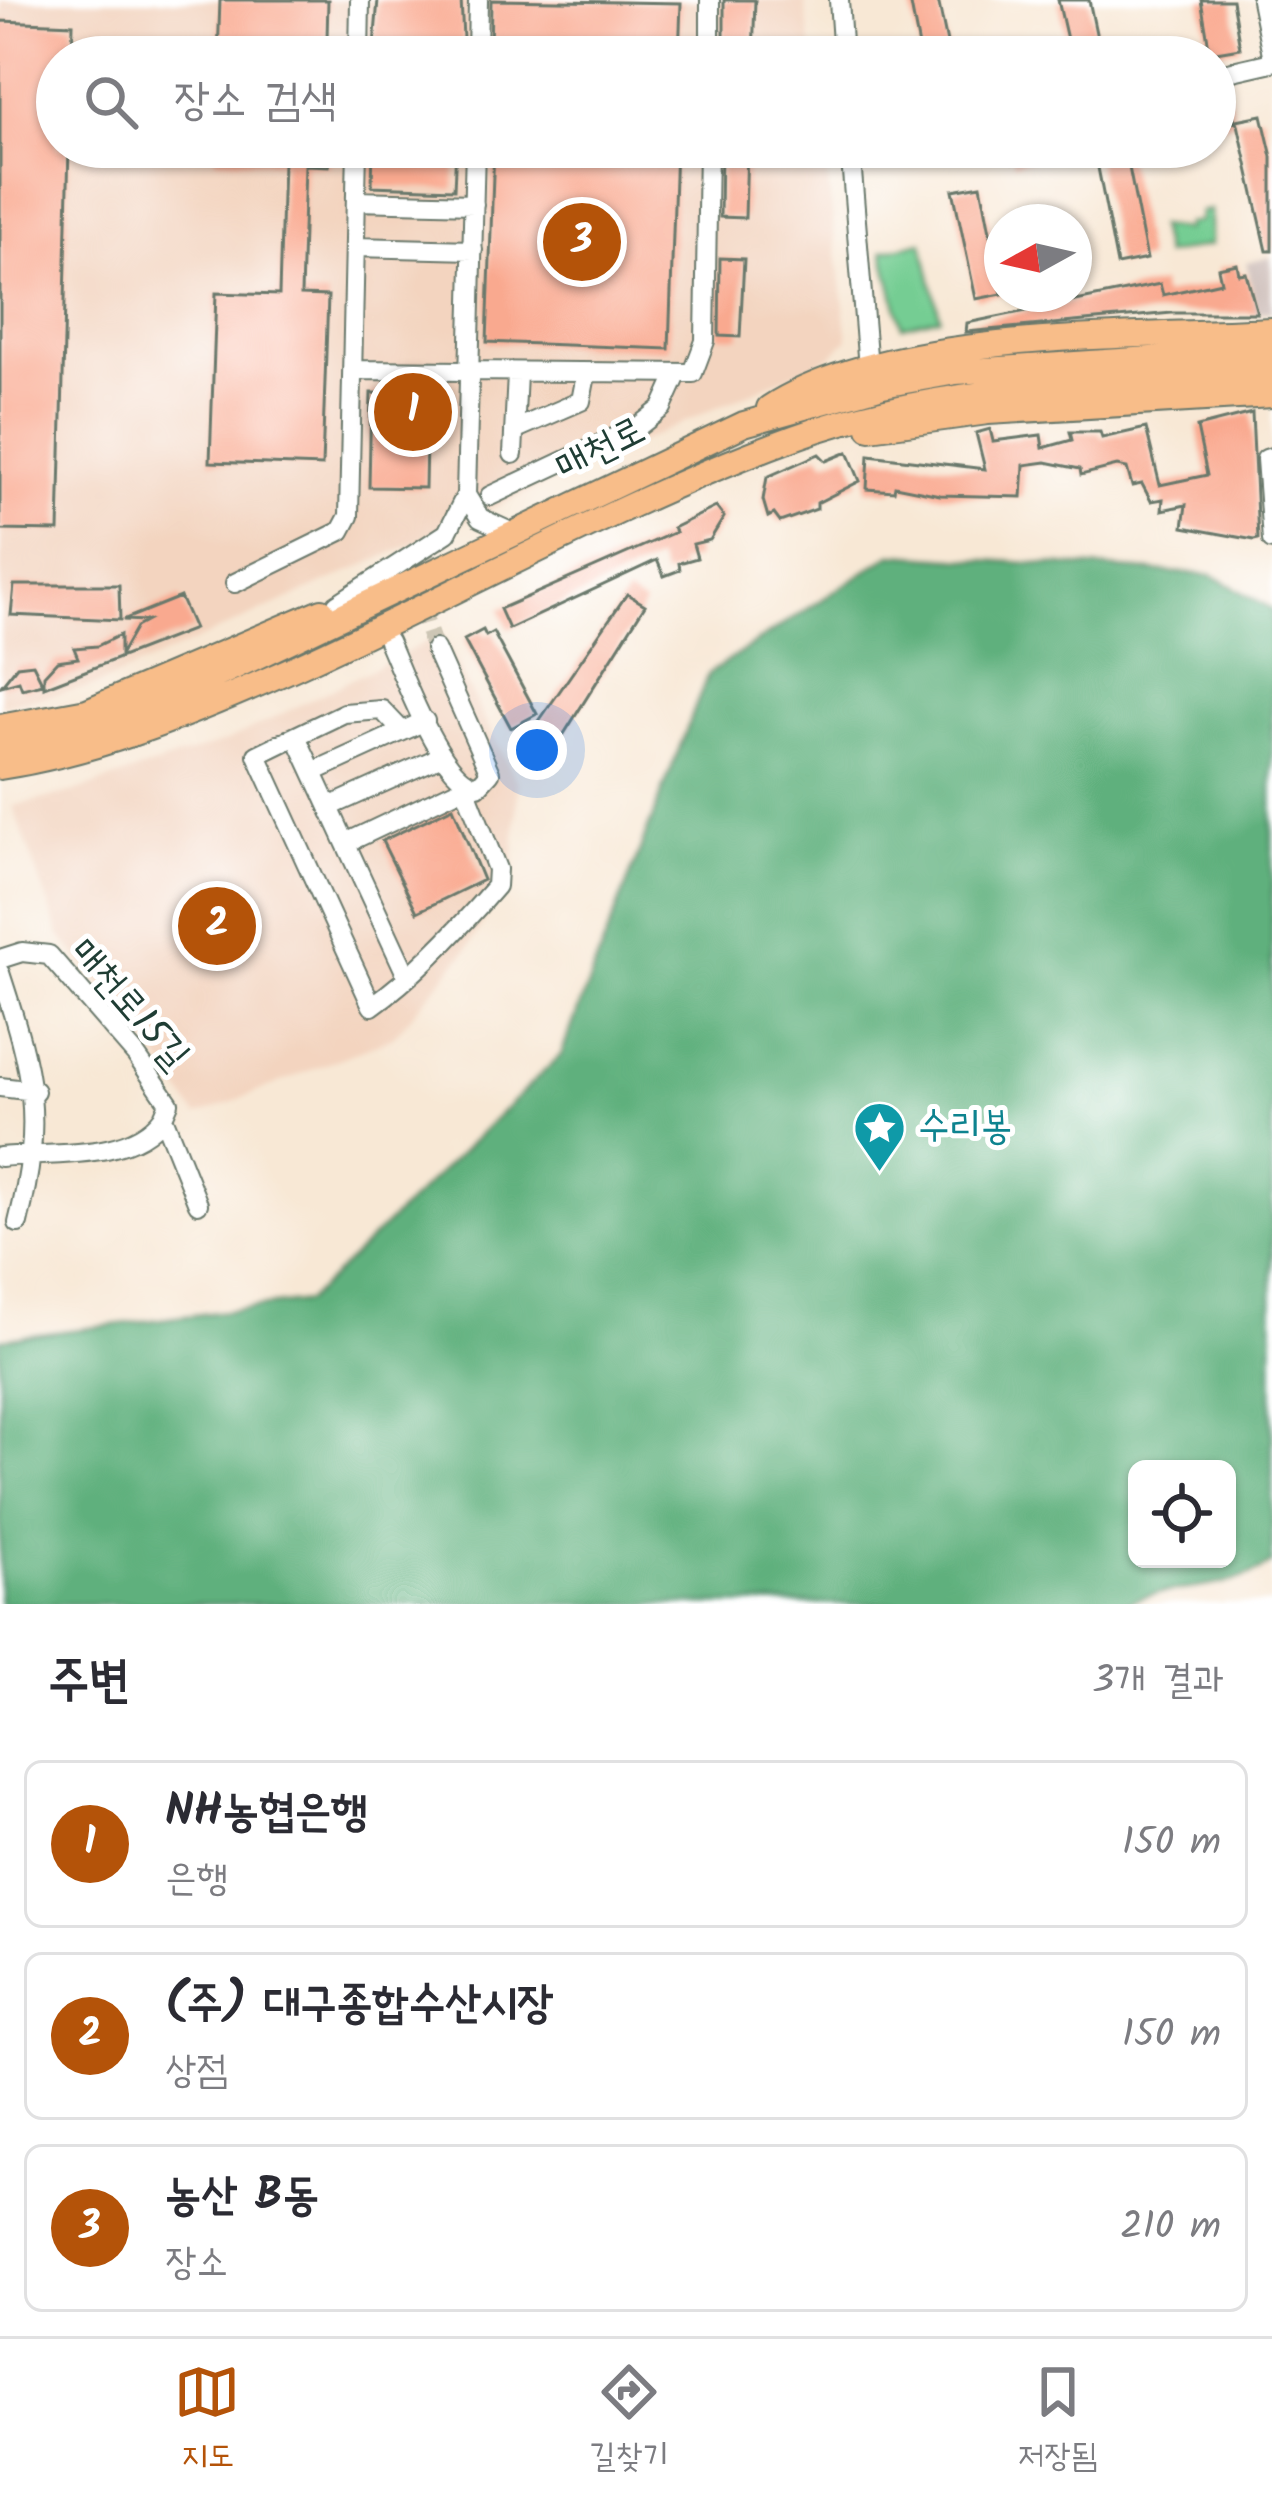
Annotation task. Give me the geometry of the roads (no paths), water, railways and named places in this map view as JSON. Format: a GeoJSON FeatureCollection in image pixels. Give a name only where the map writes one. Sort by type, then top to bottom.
{"type":"FeatureCollection","features":[{"type":"Feature","properties":{"kind":"main road"},"geometry":{"type":"LineString","coordinates":[[744,424],[794,392],[868,368],[982,348],[1272,330]]}},
{"type":"Feature","properties":{"kind":"main road","name":"매천로"},"geometry":{"type":"LineString","coordinates":[[0,767],[84,751],[152,727],[403,605],[515,534],[744,424],[883,385],[956,372],[1272,351]]}},
{"type":"Feature","properties":{"kind":"main road","name":"매천로"},"geometry":{"type":"LineString","coordinates":[[0,746],[80,730],[159,703],[796,437],[925,400],[1272,374]]}},
{"type":"Feature","properties":{"kind":"main road"},"geometry":{"type":"LineString","coordinates":[[796,437],[988,412],[1272,395]]}},
{"type":"Feature","properties":{"kind":"main road"},"geometry":{"type":"LineString","coordinates":[[0,727],[87,711],[359,594],[403,605],[388,641],[138,750],[0,780]]}},
{"type":"Feature","properties":{"kind":"street"},"geometry":{"type":"LineString","coordinates":[[359,36],[360,0]]}},
{"type":"Feature","properties":{"kind":"street"},"geometry":{"type":"LineString","coordinates":[[477,36],[478,0]]}},
{"type":"Feature","properties":{"kind":"street"},"geometry":{"type":"LineString","coordinates":[[710,0],[710,36]]}},
{"type":"Feature","properties":{"kind":"street"},"geometry":{"type":"LineString","coordinates":[[839,0],[842,36]]}},
{"type":"Feature","properties":{"kind":"street"},"geometry":{"type":"LineString","coordinates":[[1236,69],[1272,58],[1261,0]]}},
{"type":"Feature","properties":{"kind":"street"},"geometry":{"type":"LineString","coordinates":[[235,583],[341,531],[349,516],[357,168]]}},
{"type":"Feature","properties":{"kind":"street"},"geometry":{"type":"LineString","coordinates":[[337,604],[447,533],[466,495],[475,168]]}},
{"type":"Feature","properties":{"kind":"street"},"geometry":{"type":"LineString","coordinates":[[352,370],[693,374],[705,341],[708,168]]}},
{"type":"Feature","properties":{"kind":"street"},"geometry":{"type":"LineString","coordinates":[[852,168],[868,368]]}},
{"type":"Feature","properties":{"kind":"street"},"geometry":{"type":"LineString","coordinates":[[356,201],[474,203]]}},
{"type":"Feature","properties":{"kind":"street"},"geometry":{"type":"LineString","coordinates":[[355,247],[472,250]]}},
{"type":"Feature","properties":{"kind":"street"},"geometry":{"type":"LineString","coordinates":[[513,454],[517,374]]}},
{"type":"Feature","properties":{"kind":"street"},"geometry":{"type":"LineString","coordinates":[[514,430],[581,400],[586,375]]}},
{"type":"Feature","properties":{"kind":"street"},"geometry":{"type":"LineString","coordinates":[[490,496],[639,426],[662,409],[676,377]]}},
{"type":"Feature","properties":{"kind":"street"},"geometry":{"type":"LineString","coordinates":[[1269,458],[1272,540]]}},
{"type":"Feature","properties":{"kind":"street"},"geometry":{"type":"LineString","coordinates":[[466,495],[480,518],[515,534]]}},
{"type":"Feature","properties":{"kind":"street"},"geometry":{"type":"LineString","coordinates":[[388,641],[442,756],[463,784],[497,869],[496,886],[371,1006],[257,755],[365,708],[382,710],[402,731]]}},
{"type":"Feature","properties":{"kind":"street"},"geometry":{"type":"LineString","coordinates":[[346,843],[463,784],[478,786],[490,773],[435,649]]}},
{"type":"Feature","properties":{"kind":"street"},"geometry":{"type":"LineString","coordinates":[[313,772],[425,721]]}},
{"type":"Feature","properties":{"kind":"street"},"geometry":{"type":"LineString","coordinates":[[296,736],[407,976]]}},
{"type":"Feature","properties":{"kind":"street"},"geometry":{"type":"LineString","coordinates":[[329,807],[442,756]]}},
{"type":"Feature","properties":{"kind":"street","name":"매천로15길"},"geometry":{"type":"LineString","coordinates":[[0,959],[22,952],[50,955],[136,1055],[169,1103],[163,1117],[198,1204]]}},
{"type":"Feature","properties":{"kind":"street"},"geometry":{"type":"LineString","coordinates":[[0,973],[35,1091],[34,1157],[18,1223]]}},
{"type":"Feature","properties":{"kind":"street"},"geometry":{"type":"LineString","coordinates":[[0,1087],[35,1091]]}},
{"type":"Feature","properties":{"kind":"street"},"geometry":{"type":"LineString","coordinates":[[0,1157],[84,1152],[152,1133],[163,1117]]}},
{"type":"Feature","properties":{"kind":"tunnel"},"geometry":{"type":"LineString","coordinates":[[435,649],[422,591],[427,564],[440,536]]}},
{"type":"Feature","properties":{"kind":"place","name":"농산 B동"},"geometry":{"type":"Point","coordinates":[582,242]}},
{"type":"Feature","properties":{"kind":"place","name":"NH농협은행"},"geometry":{"type":"Point","coordinates":[413,412]}},
{"type":"Feature","properties":{"kind":"place","name":"(주) 대구종합수산시장"},"geometry":{"type":"Point","coordinates":[217,926]}},
{"type":"Feature","properties":{"kind":"place","name":"수리봉"},"geometry":{"type":"Point","coordinates":[879,1174]}}]}
